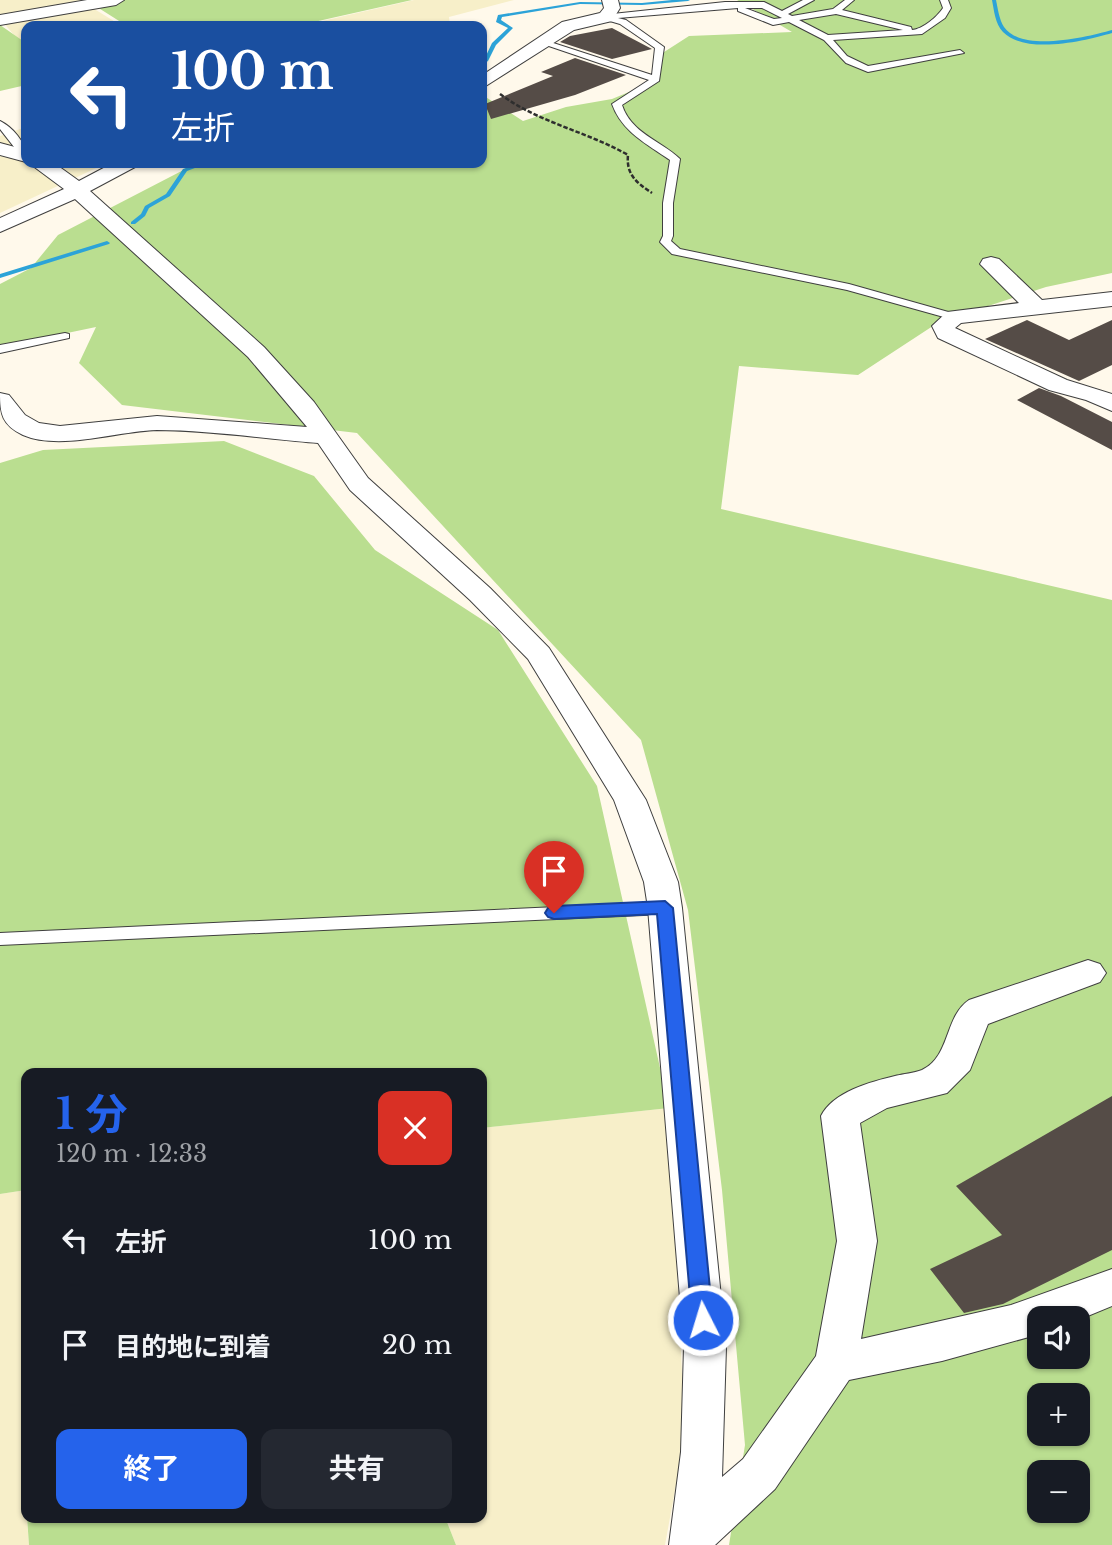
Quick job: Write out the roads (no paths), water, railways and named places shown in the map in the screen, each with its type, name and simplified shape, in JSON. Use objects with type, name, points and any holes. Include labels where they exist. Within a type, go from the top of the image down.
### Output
[{"type":"street","points":[[0,20],[116,0]]},
{"type":"street","points":[[487,81],[541,42],[608,8]]},
{"type":"street","points":[[0,149],[21,155]]},
{"type":"street","points":[[49,168],[138,243],[256,352],[305,407],[359,484],[480,594],[540,654],[630,800],[661,882],[665,908],[705,1347],[703,1452],[694,1539]]},
{"type":"street","points":[[0,226],[45,207],[118,168]]},
{"type":"street","points":[[991,264],[1036,307]]},
{"type":"street","points":[[1112,299],[955,317],[943,326],[946,333],[1058,385],[1088,393],[1112,404]]},
{"type":"street","points":[[1088,393],[1112,383]]},
{"type":"street","points":[[0,400],[16,420],[33,430],[60,433],[169,423],[325,436]]},
{"type":"street","points":[[694,1539],[759,1474],[836,1363],[857,1241],[840,1116],[878,1096],[934,1082],[957,1060],[973,1016],[982,1010],[1088,973]]},
{"type":"street","points":[[836,1363],[922,1347],[1075,1305],[1112,1287]]},
{"type":"lane","points":[[780,14],[810,0]]},
{"type":"lane","points":[[836,11],[850,0]]},
{"type":"lane","points":[[827,38],[919,32],[942,16],[947,8],[944,0]]},
{"type":"lane","points":[[608,8],[765,3],[780,14],[827,38],[838,55],[855,66],[868,69],[960,53]]},
{"type":"lane","points":[[733,5],[773,22],[836,11],[919,32]]},
{"type":"lane","points":[[608,8],[623,22],[660,47],[656,79]]},
{"type":"lane","points":[[541,42],[656,79]]},
{"type":"lane","points":[[656,79],[617,104],[618,111],[630,127],[675,159],[668,203],[668,236],[665,242],[676,252],[849,287],[955,317]]},
{"type":"lane","points":[[0,124],[21,147]]},
{"type":"lane","points":[[0,349],[65,336]]},
{"type":"lane","points":[[0,939],[665,908]]},
{"type":"waterway","points":[[487,59],[494,44],[511,28],[498,21],[500,16],[580,3],[642,4],[688,0]]},
{"type":"waterway","points":[[994,0],[1005,31],[1026,41],[1057,42],[1112,31]]},
{"type":"waterway","points":[[133,223],[143,215],[147,207],[168,195],[185,170],[191,168]]},
{"type":"waterway","points":[[0,276],[107,243]]}]
